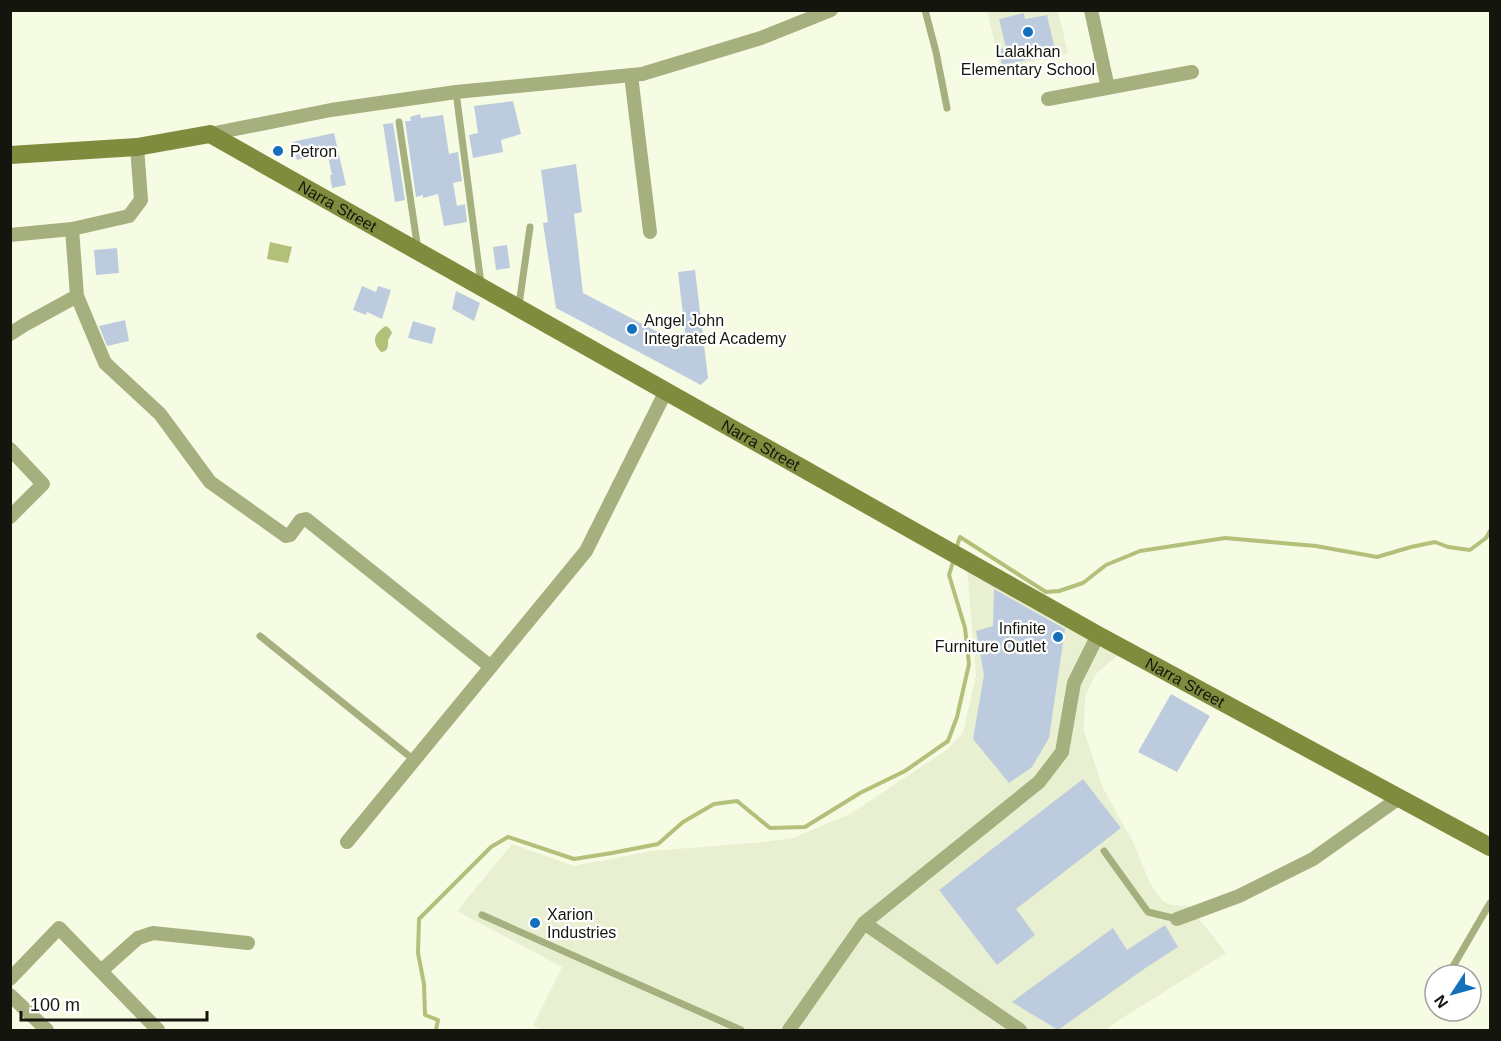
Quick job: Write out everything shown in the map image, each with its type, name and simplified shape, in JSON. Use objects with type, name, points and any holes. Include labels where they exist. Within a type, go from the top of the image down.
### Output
[{"type":"main road","points":[[10,155],[137,147],[210,134]]},
{"type":"main road","name":"Narra Street","points":[[210,134],[1098,635],[1491,847]]},
{"type":"street","points":[[210,134],[331,110],[456,92],[642,74],[761,38],[831,10]]},
{"type":"street","points":[[1091,10],[1108,88]]},
{"type":"street","points":[[1048,99],[1192,72]]},
{"type":"street","points":[[631,75],[650,232]]},
{"type":"street","points":[[10,235],[72,229],[129,216],[141,200],[137,147]]},
{"type":"street","points":[[72,229],[77,297],[105,363],[160,414],[210,482],[286,536],[290,535],[301,520],[306,519],[491,667]]},
{"type":"street","points":[[10,334],[77,297]]},
{"type":"street","points":[[347,842],[586,551],[666,391]]},
{"type":"street","points":[[10,448],[43,484],[10,517]]},
{"type":"street","points":[[789,1030],[864,923],[1039,782],[1062,752],[1074,683],[1098,635]]},
{"type":"street","points":[[1177,919],[1239,896],[1313,859],[1399,798]]},
{"type":"street","points":[[864,923],[1020,1030]]},
{"type":"street","points":[[10,979],[59,928],[158,1030]]},
{"type":"street","points":[[101,971],[138,938],[153,933],[248,943]]},
{"type":"street","points":[[10,995],[47,1030]]},
{"type":"lane","points":[[925,10],[947,108]]},
{"type":"lane","points":[[456,92],[481,286]]},
{"type":"lane","points":[[399,122],[418,251]]},
{"type":"lane","points":[[519,308],[530,227]]},
{"type":"lane","points":[[260,636],[414,760]]},
{"type":"lane","points":[[1104,851],[1148,912],[1177,919]]},
{"type":"lane","points":[[1455,963],[1491,903]]},
{"type":"lane","points":[[482,915],[741,1030]]},
{"type":"shaded area","name":"Lalakhan Elementary School","points":[[987,11],[1058,11],[1068,53],[1001,69]]},
{"type":"shaded area","points":[[270,242],[292,247],[288,263],[267,259]]},
{"type":"shaded area","points":[[386,326],[392,333],[387,349],[381,352],[376,345],[375,338]]},
{"type":"shaded area","points":[[967,569],[1119,654],[1096,674],[1085,696],[1084,731],[1103,788],[1133,842],[1150,883],[1163,901],[1171,905],[1189,906],[1226,953],[1106,1030],[541,1030],[533,1025],[562,967],[457,911],[512,844],[574,866],[651,851],[793,838],[850,814],[948,749],[963,733],[976,675]]},
{"type":"building","name":"Lalakhan Elementary School","points":[[1024,13],[1025,19],[1047,15],[1056,54],[1002,65],[999,49],[1006,48],[999,19]]},
{"type":"building","points":[[513,101],[521,134],[501,140],[503,152],[473,158],[469,135],[478,133],[474,106]]},
{"type":"building","points":[[420,114],[421,118],[443,115],[449,154],[458,152],[462,181],[453,183],[457,206],[465,204],[467,222],[444,226],[438,194],[423,198],[423,195],[416,197],[405,121],[411,121],[410,117]]},
{"type":"building","points":[[393,123],[405,200],[395,202],[383,124]]},
{"type":"building","points":[[334,133],[346,185],[332,188],[327,152],[297,160],[292,142]]},
{"type":"building","points":[[576,164],[582,212],[574,214],[583,293],[679,343],[685,332],[678,272],[695,270],[708,378],[701,385],[556,308],[543,223],[548,222],[541,170]]},
{"type":"building","points":[[507,245],[510,268],[496,270],[493,247]]},
{"type":"building","points":[[117,248],[119,273],[96,275],[94,250]]},
{"type":"building","points":[[362,286],[376,292],[378,286],[391,290],[382,319],[367,312],[366,315],[353,310]]},
{"type":"building","points":[[456,291],[480,303],[474,321],[452,309]]},
{"type":"building","points":[[125,320],[129,341],[107,346],[99,326]]},
{"type":"building","points":[[413,321],[436,328],[432,344],[408,338]]},
{"type":"building","points":[[994,589],[1065,629],[1049,738],[1032,767],[1009,783],[973,739],[984,675],[976,631],[993,626]]},
{"type":"building","points":[[1171,694],[1210,716],[1177,772],[1138,752]]},
{"type":"building","points":[[1083,779],[1121,828],[1016,909],[1035,935],[997,965],[939,890]]},
{"type":"building","points":[[1165,925],[1178,947],[1058,1030],[1012,1002],[1113,928],[1127,950]]},
{"type":"waterway","points":[[957,546],[960,537],[1046,592],[1059,591],[1083,583],[1106,565],[1140,551],[1225,538],[1316,546],[1377,557],[1435,542],[1448,547],[1470,550],[1486,538],[1490,531]]},
{"type":"waterway","points":[[436,1030],[438,1020],[425,1015],[424,984],[418,953],[419,919],[491,847],[508,837],[574,859],[658,844],[683,822],[714,804],[737,801],[770,828],[805,827],[860,793],[905,771],[948,741],[957,717],[969,664],[965,628],[949,575],[953,562]]},
{"type":"place","name":"Lalakhan Elementary School","points":[[1028,32]]},
{"type":"place","name":"Petron","points":[[278,151]]},
{"type":"place","name":"Angel John Integrated Academy","points":[[632,329]]},
{"type":"place","name":"Infinite Furniture Outlet","points":[[1058,637]]},
{"type":"place","name":"Xarion Industries","points":[[535,923]]}]
